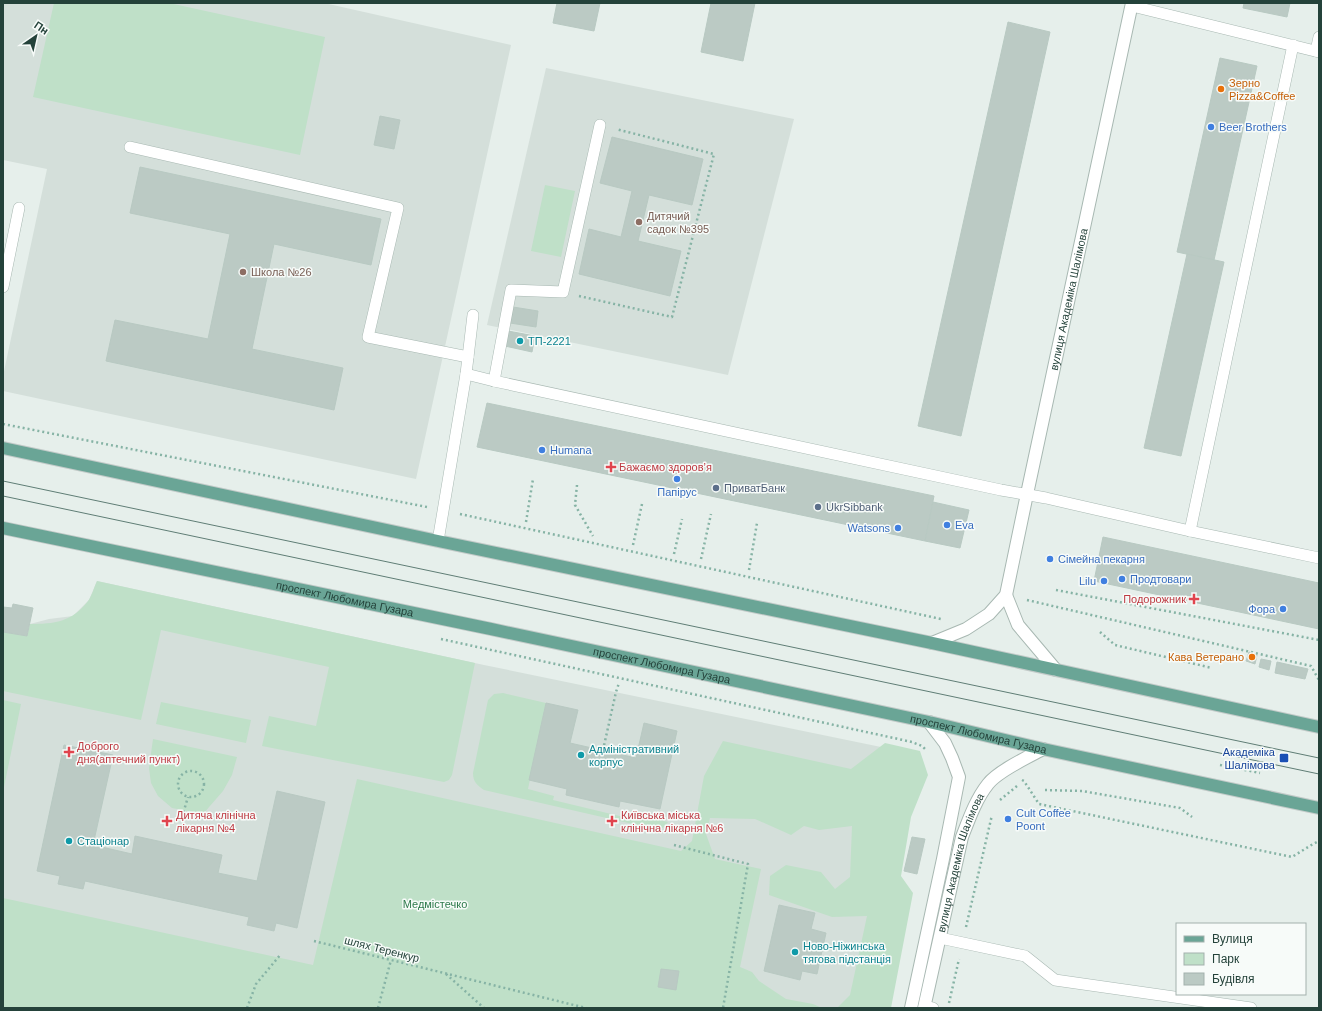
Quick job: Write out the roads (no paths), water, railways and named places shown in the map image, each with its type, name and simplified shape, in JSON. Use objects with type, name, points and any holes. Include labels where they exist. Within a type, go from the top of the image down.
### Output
[{"type":"main road","points":[[3,448],[438,541],[932,643],[1319,727]]},
{"type":"main road","name":"проспект Любомира Гузара","points":[[3,528],[491,628],[1319,808]]},
{"type":"street","name":"вулиця Академіка Шалімова","points":[[1006,595],[1132,4]]},
{"type":"street","points":[[932,643],[966,629],[989,614],[1006,595],[1018,625],[1056,670]]},
{"type":"street","name":"вулиця Академіка Шалімова","points":[[911,1008],[959,777],[945,743],[929,722]]},
{"type":"street","name":"вулиця Академіка Шалімова","points":[[927,1007],[962,837],[970,816],[989,783],[1023,759],[1043,749]]},
{"type":"lane","points":[[1132,4],[1318,52],[1319,37]]},
{"type":"lane","points":[[1190,531],[1293,45]]},
{"type":"lane","points":[[494,381],[511,290],[563,292],[600,125]]},
{"type":"lane","points":[[130,147],[398,208],[368,337],[468,357]]},
{"type":"lane","points":[[3,287],[19,208]]},
{"type":"lane","points":[[438,541],[466,374],[473,315]]},
{"type":"lane","points":[[466,374],[1319,558]]},
{"type":"lane","points":[[940,938],[1025,956],[1055,980],[1251,1008]]},
{"type":"tram line","points":[[3,481],[1319,758]]},
{"type":"tram line","points":[[3,496],[1319,774]]},
{"type":"place","name":"Зерно Pizza&Coffee","points":[[1221,89]]},
{"type":"place","name":"Beer Brothers","points":[[1211,127]]},
{"type":"place","name":"Дитячий садок №395","points":[[639,222]]},
{"type":"place","name":"Школа №26","points":[[243,272]]},
{"type":"place","name":"ТП-2221","points":[[520,341]]},
{"type":"place","name":"Humana","points":[[542,450]]},
{"type":"place","name":"Бажаємо здоровʼя","points":[[611,467]]},
{"type":"place","name":"Папірус","points":[[677,479]]},
{"type":"place","name":"ПриватБанк","points":[[716,488]]},
{"type":"place","name":"UkrSibbank","points":[[818,507]]},
{"type":"place","name":"Eva","points":[[947,525]]},
{"type":"place","name":"Watsons","points":[[898,528]]},
{"type":"place","name":"Сімейна пекарня","points":[[1050,559]]},
{"type":"place","name":"Продтовари","points":[[1122,579]]},
{"type":"place","name":"Lilu","points":[[1104,581]]},
{"type":"place","name":"Подорожник","points":[[1194,599]]},
{"type":"place","name":"Фора","points":[[1283,609]]},
{"type":"place","name":"Кава Ветерано","points":[[1252,657]]},
{"type":"place","name":"Доброго дня(аптечний пункт)","points":[[69,752]]},
{"type":"place","name":"Адміністративний корпус","points":[[581,755]]},
{"type":"place","name":"Академіка Шалімова","points":[[1284,758]]},
{"type":"place","name":"Cult Coffee Poont","points":[[1008,819]]},
{"type":"place","name":"Дитяча клінічна лікарня №4","points":[[167,821]]},
{"type":"place","name":"Київська міська клінічна лікарня №6","points":[[612,821]]},
{"type":"place","name":"Стаціонар","points":[[69,841]]},
{"type":"place","name":"Ново-Ніжинська тягова підстанція","points":[[795,952]]},
{"type":"park label","name":"Медмістечко","points":[[435,904]]}]
